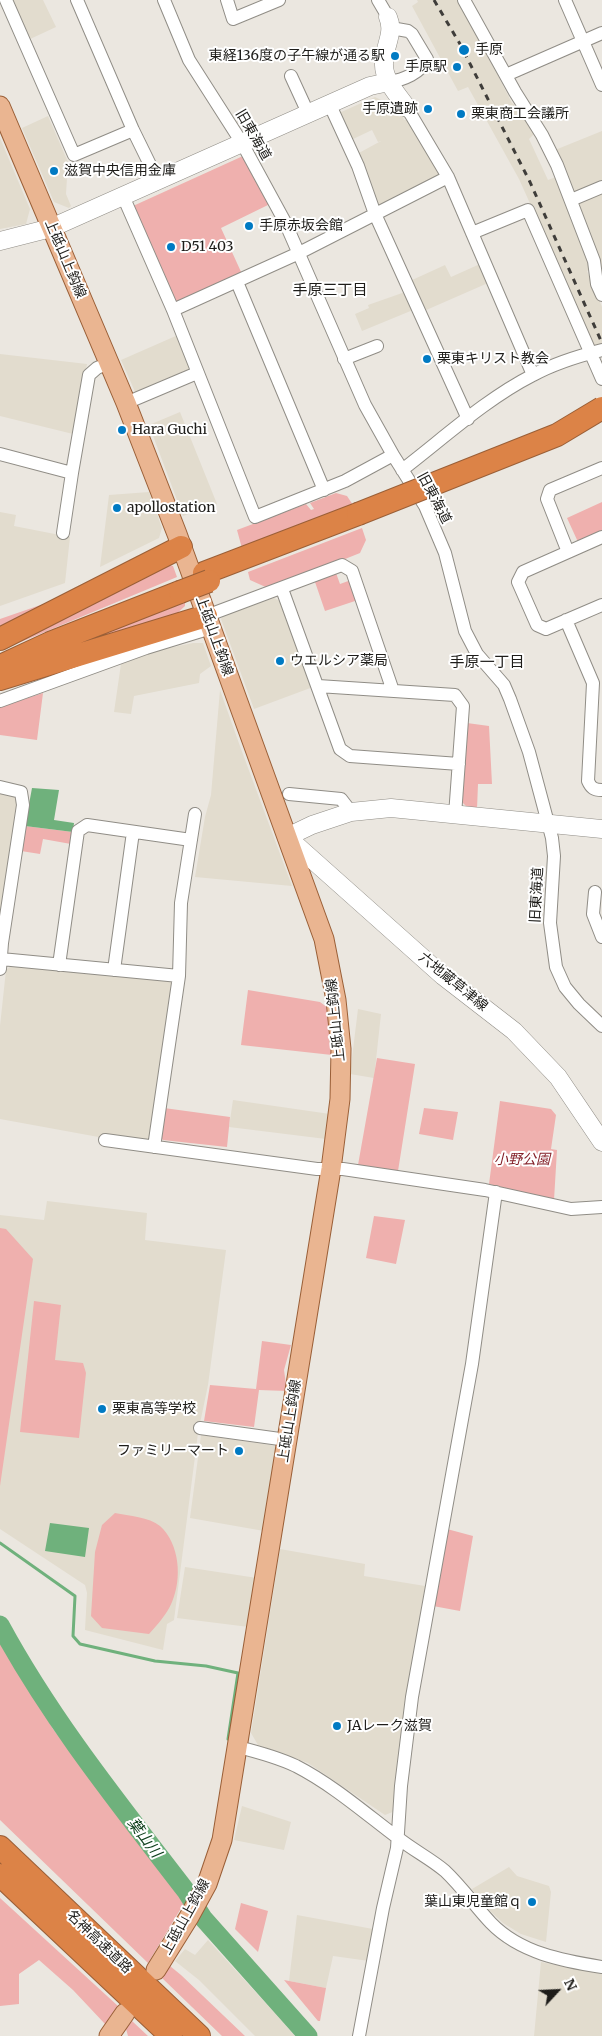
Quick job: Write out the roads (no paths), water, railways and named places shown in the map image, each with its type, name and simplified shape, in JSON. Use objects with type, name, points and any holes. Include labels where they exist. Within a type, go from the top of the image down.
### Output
[{"type":"highway","points":[[0,657],[45,635],[178,588],[359,518],[557,434],[602,408]]},
{"type":"highway","points":[[359,518],[517,463],[562,445],[602,422]]},
{"type":"highway","points":[[0,639],[181,547]]},
{"type":"highway","points":[[0,666],[178,588]]},
{"type":"highway","points":[[0,679],[209,622]]},
{"type":"highway","name":"名神高速道路","points":[[0,1847],[199,2036]]},
{"type":"highway","name":"名神高速道路","points":[[0,1875],[171,2036]]},
{"type":"highway","points":[[0,1879],[83,1954]]},
{"type":"main road","name":"上砥山上鈎線","points":[[0,106],[126,403],[288,837],[324,939],[336,1000],[341,1049],[340,1099],[331,1169],[222,1840],[207,1884],[156,1970]]},
{"type":"main road","points":[[109,2036],[125,2013]]},
{"type":"street","points":[[6,0],[74,155],[133,130]]},
{"type":"street","points":[[77,0],[133,130],[158,181]]},
{"type":"street","name":"旧東海道","points":[[164,0],[189,60],[242,143],[299,253],[365,405],[393,456],[425,506],[445,553],[465,631],[477,654],[504,685],[510,699],[529,752],[549,826],[554,856],[550,942],[556,967],[565,987],[579,1004],[602,1026]]},
{"type":"street","points":[[227,0],[234,19],[279,0]]},
{"type":"street","points":[[378,0],[389,22],[384,63],[389,82],[407,108],[448,177],[533,375]]},
{"type":"street","points":[[464,0],[542,135],[571,200],[594,261],[597,284],[602,295]]},
{"type":"street","points":[[565,0],[602,85]]},
{"type":"street","points":[[0,241],[51,228],[329,103],[370,86],[399,80],[424,68],[427,59],[412,34],[389,22]]},
{"type":"street","points":[[506,74],[602,33]]},
{"type":"street","points":[[291,76],[308,113]]},
{"type":"street","points":[[329,103],[358,166],[375,214],[468,419]]},
{"type":"street","points":[[173,310],[299,253],[448,177]]},
{"type":"street","points":[[571,200],[602,187]]},
{"type":"street","points":[[123,196],[173,310],[254,517],[324,490],[393,456]]},
{"type":"street","points":[[472,233],[528,210],[596,351],[602,379]]},
{"type":"street","points":[[237,282],[324,490]]},
{"type":"street","points":[[344,359],[377,346]]},
{"type":"street","points":[[402,470],[468,419],[533,375],[560,362],[596,351]]},
{"type":"street","points":[[63,533],[89,375],[97,368],[109,363]]},
{"type":"street","points":[[126,403],[198,373]]},
{"type":"street","points":[[0,454],[72,473]]},
{"type":"street","points":[[568,552],[547,499],[550,490],[602,468]]},
{"type":"street","points":[[601,539],[523,572],[518,582],[537,625],[546,628],[602,605]]},
{"type":"street","points":[[0,701],[146,648],[342,565],[352,571],[393,691]]},
{"type":"street","points":[[282,589],[340,748],[350,756],[459,764]]},
{"type":"street","points":[[566,620],[593,683],[588,781],[590,786],[596,790],[602,790]]},
{"type":"street","points":[[318,686],[455,695],[463,706],[455,815]]},
{"type":"street","points":[[0,787],[21,792],[23,804],[0,964],[59,965],[180,976]]},
{"type":"street","points":[[289,794],[341,799],[350,812]]},
{"type":"street","points":[[288,837],[312,825],[350,812],[391,808],[549,826],[602,829]]},
{"type":"street","points":[[154,1147],[180,976],[181,903],[194,814]]},
{"type":"street","points":[[59,965],[78,831],[87,825],[191,840]]},
{"type":"street","points":[[114,970],[133,832]]},
{"type":"street","name":"六地蔵草津線","points":[[288,837],[443,976],[514,1030],[558,1076],[602,1142]]},
{"type":"street","points":[[595,892],[593,914],[602,936]]},
{"type":"street","points":[[106,1140],[331,1169],[344,1169],[496,1192],[571,1208],[602,1208]]},
{"type":"street","points":[[359,2036],[397,1837],[415,1682],[472,1364],[496,1192]]},
{"type":"street","points":[[200,1428],[287,1440]]},
{"type":"street","points":[[238,1747],[272,1756],[297,1767],[380,1822],[397,1837],[445,1871],[492,1924],[514,1941],[538,1953],[567,1962],[602,1967]]},
{"type":"waterway","points":[[0,1543],[75,1596],[73,1636],[80,1644],[155,1661],[206,1666],[238,1673],[228,1739]]},
{"type":"waterway","name":"葉山川","points":[[0,1625],[64,1729],[186,1891],[203,1918],[308,2036]]},
{"type":"railway","points":[[434,0],[460,44],[530,182],[602,343]]},
{"type":"place","name":"手原","points":[[464,50]]},
{"type":"place","name":"東経136度の子午線が通る駅","points":[[395,56]]},
{"type":"place","name":"手原駅","points":[[457,67]]},
{"type":"place","name":"手原遺跡","points":[[428,109]]},
{"type":"place","name":"栗東商工会議所","points":[[461,114]]},
{"type":"place","name":"滋賀中央信用金庫","points":[[54,171]]},
{"type":"place","name":"手原赤坂会館","points":[[249,226]]},
{"type":"place","name":"D51 403","points":[[171,247]]},
{"type":"place","name":"栗東キリスト教会","points":[[427,359]]},
{"type":"place","name":"Hara Guchi","points":[[122,430]]},
{"type":"place","name":"apollostation","points":[[117,508]]},
{"type":"place","name":"ウエルシア薬局","points":[[280,661]]},
{"type":"place","name":"栗東高等学校","points":[[102,1409]]},
{"type":"place","name":"ファミリーマート","points":[[239,1451]]},
{"type":"place","name":"JAレーク滋賀","points":[[337,1726]]},
{"type":"place","name":"葉山東児童館ｑ","points":[[532,1902]]},
{"type":"district","name":"手原三丁目","points":[[330,291]]},
{"type":"district","name":"手原一丁目","points":[[487,663]]},
{"type":"park label","name":"小野公園","points":[[522,1160]]}]
